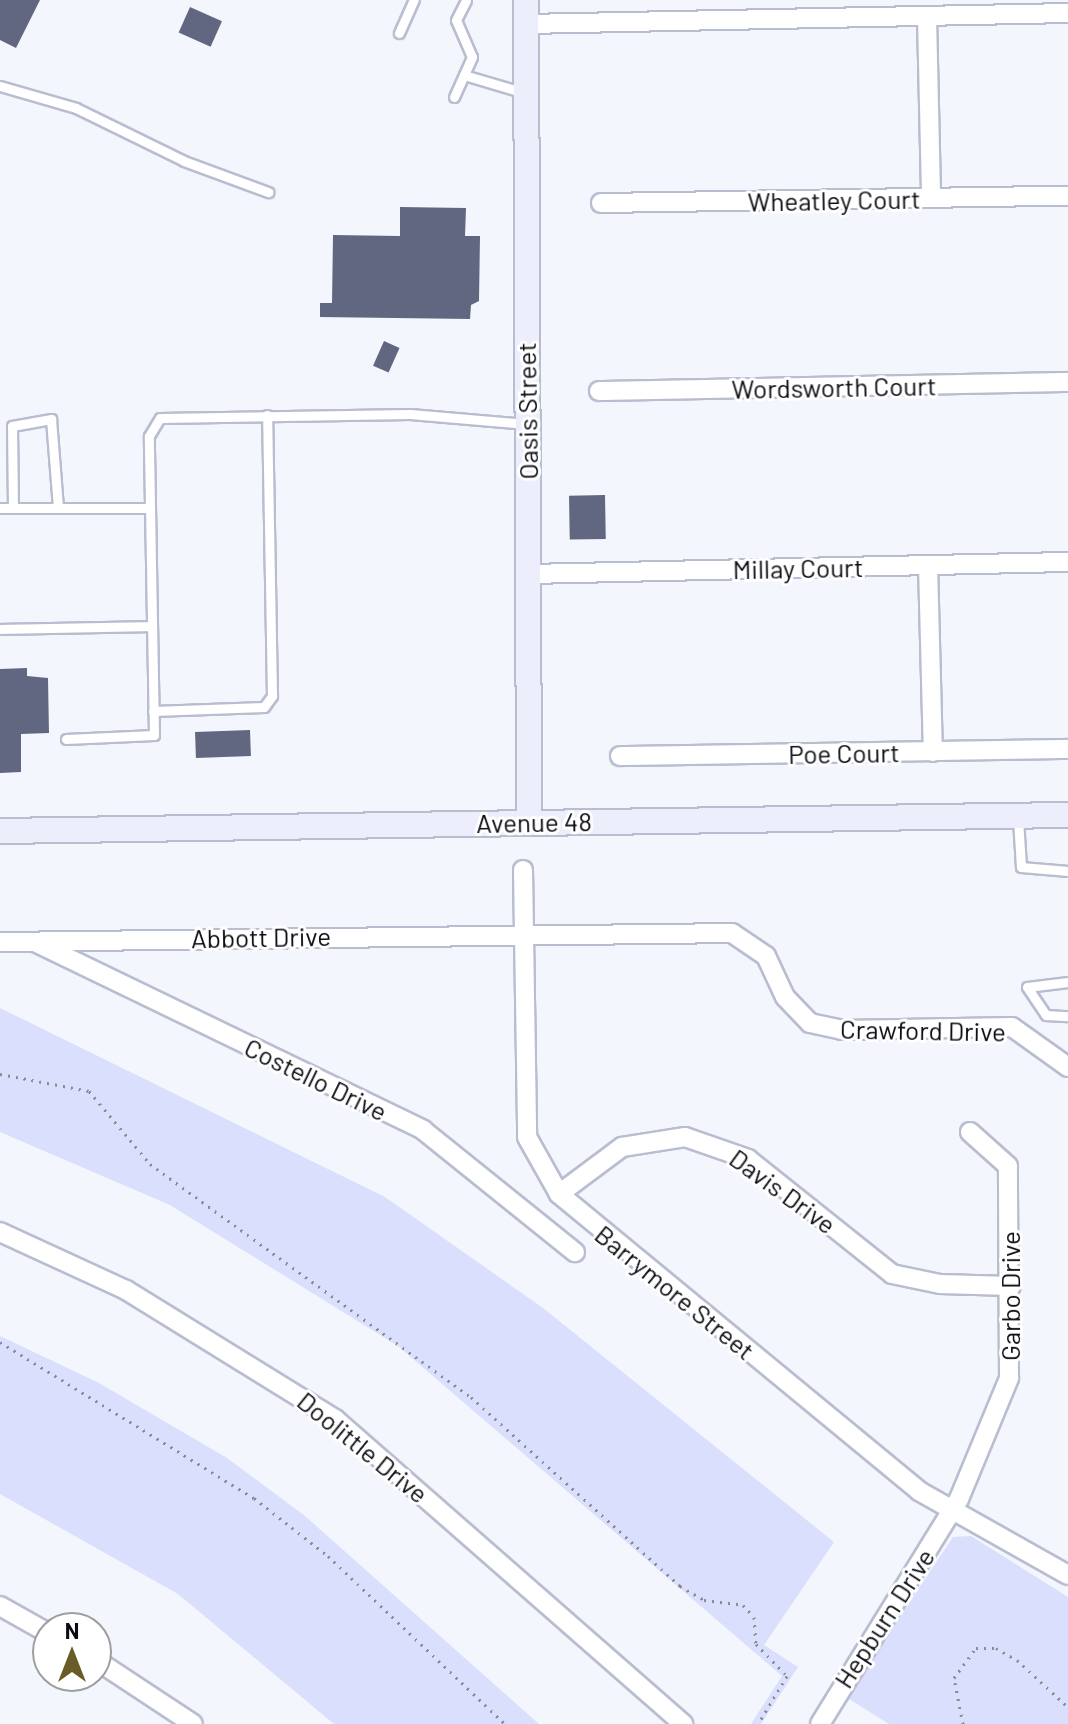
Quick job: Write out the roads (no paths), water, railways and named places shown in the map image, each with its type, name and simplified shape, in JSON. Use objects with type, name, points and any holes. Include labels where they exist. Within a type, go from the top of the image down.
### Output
[{"type":"main road","name":"Oasis Street","points":[[526,12],[529,822]]},
{"type":"main road","name":"Avenue 48","points":[[0,831],[1068,815]]},
{"type":"street","points":[[526,12],[927,17],[1068,13]]},
{"type":"street","points":[[927,17],[931,198]]},
{"type":"street","name":"Wheatley Court","points":[[601,203],[1068,196]]},
{"type":"street","name":"Wordsworth Court","points":[[599,391],[1068,382]]},
{"type":"street","name":"Millay Court","points":[[529,574],[1068,562]]},
{"type":"street","points":[[928,565],[933,752]]},
{"type":"street","name":"Poe Court","points":[[620,756],[1068,749]]},
{"type":"street","name":"Barrymore Street","points":[[523,870],[527,1137],[559,1194],[951,1513],[1010,1538],[1068,1575]]},
{"type":"street","name":"Abbott Drive","points":[[0,942],[523,932]]},
{"type":"street","name":"Crawford Drive","points":[[523,932],[732,933],[766,956],[785,997],[810,1023],[842,1030],[1012,1027],[1068,1067]]},
{"type":"street","name":"Costello Drive","points":[[35,942],[423,1130],[575,1252]]},
{"type":"street","name":"Garbo Drive","points":[[951,1513],[1009,1378],[1011,1286],[1008,1166],[970,1132]]},
{"type":"street","name":"Davis Drive","points":[[559,1194],[622,1147],[685,1137],[748,1159],[892,1274],[940,1284],[1011,1286]]},
{"type":"street","name":"Doolittle Drive","points":[[0,1232],[126,1290],[335,1419],[683,1724]]},
{"type":"street","name":"Hepburn Drive","points":[[820,1724],[951,1513]]},
{"type":"street","points":[[0,1606],[32,1624]]},
{"type":"street","points":[[112,1671],[193,1724]]},
{"type":"lane","points":[[399,33],[414,0]]},
{"type":"lane","points":[[454,97],[472,57],[456,20],[466,0]]},
{"type":"lane","points":[[464,75],[526,93]]},
{"type":"lane","points":[[0,86],[76,108],[268,192]]},
{"type":"lane","points":[[66,739],[146,740],[154,735],[149,508],[152,424],[267,415],[527,424]]},
{"type":"lane","points":[[153,711],[264,707],[272,696],[267,415]]},
{"type":"lane","points":[[13,508],[12,426],[51,419],[58,508]]},
{"type":"lane","points":[[0,508],[149,508]]},
{"type":"lane","points":[[0,629],[151,626]]},
{"type":"lane","points":[[1018,815],[1021,867],[1068,871]]},
{"type":"lane","points":[[1068,982],[1027,987],[1046,1015],[1068,1016]]}]
